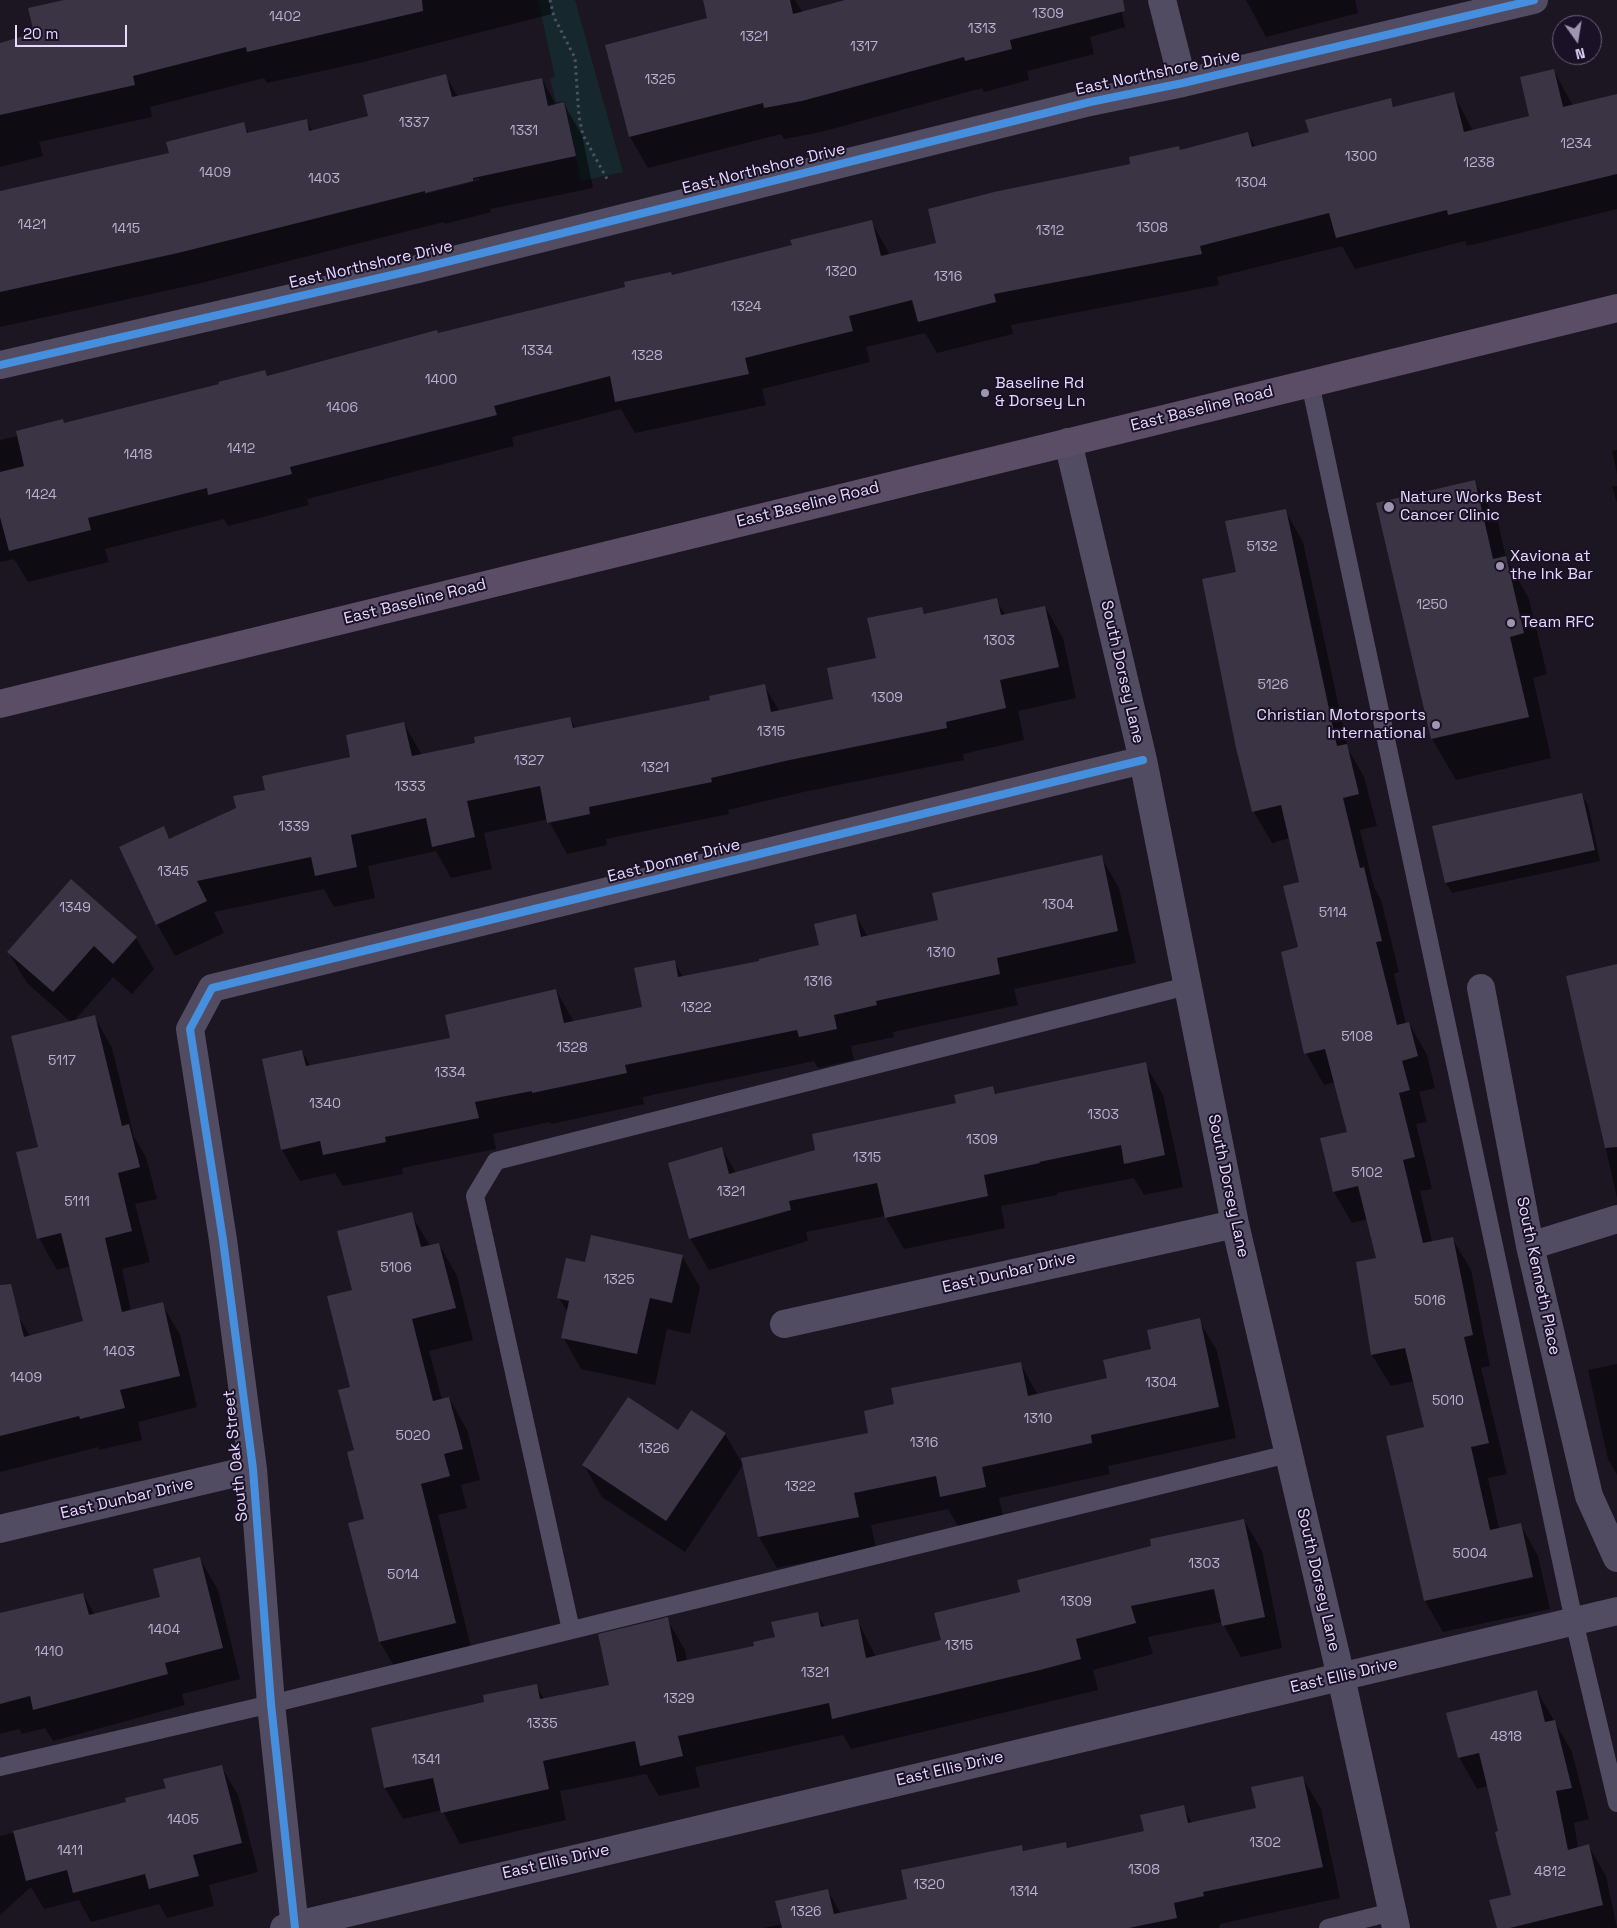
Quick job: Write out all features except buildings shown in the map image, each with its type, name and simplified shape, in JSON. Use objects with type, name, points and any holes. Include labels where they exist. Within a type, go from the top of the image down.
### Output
[{"type":"main road","name":"East Baseline Road","points":[[0,704],[1617,308]]},
{"type":"street","points":[[1162,0],[1183,83]]},
{"type":"street","name":"East Northshore Drive","points":[[0,365],[418,269],[1090,102],[1183,83],[1534,0]]},
{"type":"street","name":"South Dorsey Lane","points":[[1068,442],[1142,760],[1235,1224],[1341,1677],[1394,1920]]},
{"type":"street","name":"East Donner Drive","points":[[212,988],[1142,760]]},
{"type":"street","name":"South Oak Street","points":[[212,988],[190,1030],[223,1240],[253,1469],[291,1927]]},
{"type":"street","name":"South Kenneth Place","points":[[1481,988],[1530,1246],[1589,1496],[1617,1558]]},
{"type":"street","points":[[1530,1246],[1617,1219]]},
{"type":"street","name":"East Dunbar Drive","points":[[784,1324],[1235,1224]]},
{"type":"street","name":"East Dunbar Drive","points":[[0,1529],[253,1469]]},
{"type":"street","name":"East Ellis Drive","points":[[291,1927],[1617,1612]]},
{"type":"lane","points":[[1310,382],[1574,1621],[1617,1803]]},
{"type":"lane","points":[[571,1630],[475,1196],[496,1162],[1187,986]]},
{"type":"lane","points":[[0,1767],[271,1704],[1288,1454]]},
{"type":"lane","points":[[1328,1928],[1394,1920]]},
{"type":"path","points":[[550,0],[554,17],[575,58],[578,117],[583,135],[607,179]]},
{"type":"shaded area","points":[[538,0],[575,0],[623,172],[581,181],[565,101],[556,102],[550,79],[555,77]]},
{"type":"cycle path","points":[[0,365],[418,269],[1090,102],[1183,83],[1534,0]]},
{"type":"cycle path","points":[[295,1928],[271,1704],[253,1469],[223,1240],[190,1029],[212,988],[1143,760]]},
{"type":"place","name":"Baseline Rd & Dorsey Ln","points":[[985,393]]},
{"type":"place","name":"Nature Works Best Cancer Clinic","points":[[1389,507]]},
{"type":"place","name":"Xaviona at the Ink Bar","points":[[1500,566]]},
{"type":"place","name":"Team RFC","points":[[1511,623]]},
{"type":"place","name":"Christian Motorsports International","points":[[1436,725]]}]
